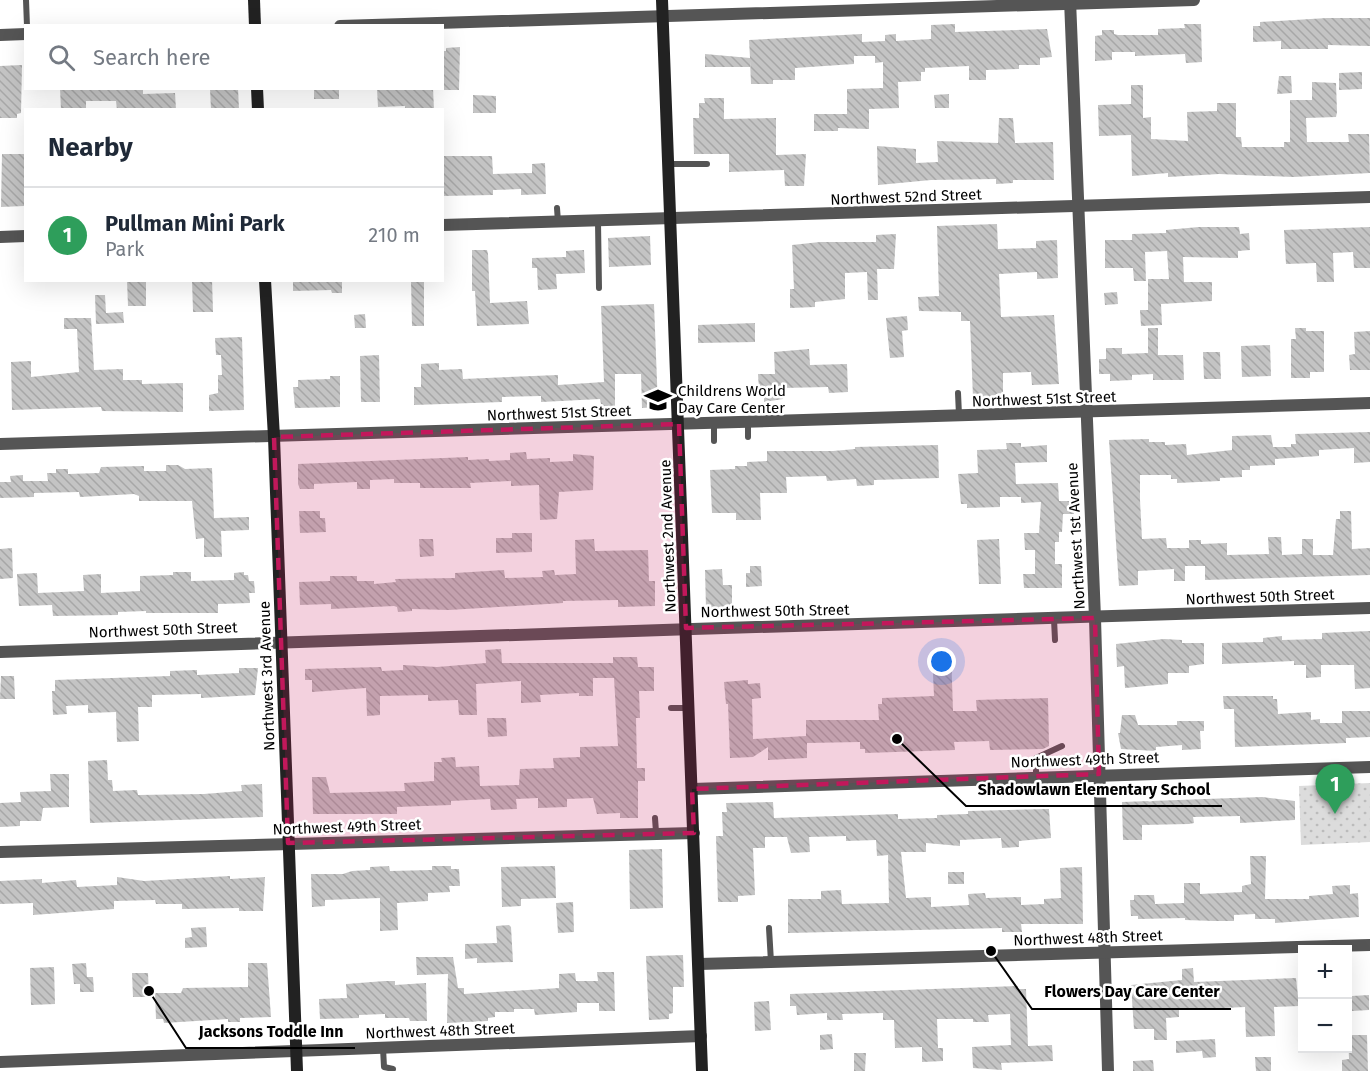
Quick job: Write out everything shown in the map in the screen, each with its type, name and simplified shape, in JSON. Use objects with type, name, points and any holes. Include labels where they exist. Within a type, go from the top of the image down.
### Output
[{"type":"street","points":[[254,0],[255,24]]},
{"type":"street","name":"Northwest 2nd Avenue","points":[[662,0],[702,1071]]},
{"type":"street","points":[[394,24],[663,14],[1194,0]]},
{"type":"street","name":"Northwest 1st Avenue","points":[[1070,2],[1095,618],[1108,1071]]},
{"type":"street","points":[[0,35],[24,34]]},
{"type":"street","points":[[257,90],[258,108]]},
{"type":"street","name":"Northwest 52nd Street","points":[[444,225],[1370,197]]},
{"type":"street","points":[[0,237],[24,236]]},
{"type":"street","name":"Northwest 3rd Avenue","points":[[265,282],[274,437],[297,1071]]},
{"type":"street","name":"Northwest 51st Street","points":[[0,444],[1370,403]]},
{"type":"street","name":"Northwest 50th Street","points":[[0,652],[281,640],[1095,618],[1370,608]]},
{"type":"street","name":"Northwest 49th Street","points":[[692,789],[1036,776],[1370,767]]},
{"type":"street","name":"Northwest 49th Street","points":[[0,852],[656,832],[694,833]]},
{"type":"street","name":"Northwest 48th Street","points":[[699,964],[1370,945]]},
{"type":"street","name":"Northwest 48th Street","points":[[0,1062],[296,1053],[701,1036]]},
{"type":"lane","points":[[26,0],[27,24]]},
{"type":"lane","points":[[668,164],[707,164]]},
{"type":"lane","points":[[557,208],[558,223]]},
{"type":"lane","points":[[598,222],[599,288]]},
{"type":"lane","points":[[958,393],[959,416]]},
{"type":"lane","points":[[748,422],[748,437]]},
{"type":"lane","points":[[714,423],[714,441]]},
{"type":"lane","points":[[1054,619],[1055,640]]},
{"type":"lane","points":[[671,708],[689,708]]},
{"type":"lane","points":[[1036,776],[1036,759],[1062,746]]},
{"type":"lane","points":[[655,818],[656,832]]},
{"type":"lane","points":[[769,928],[771,962]]},
{"type":"lane","points":[[383,1048],[384,1067],[393,1069]]},
{"type":"highlighted area","points":[[679,424],[686,628],[1095,618],[1099,774],[692,789],[694,833],[288,843],[274,437]]},
{"type":"shaded area","points":[[1370,783],[1370,842],[1301,845],[1299,786]]},
{"type":"building","points":[[1370,18],[1370,46],[1328,45],[1328,49],[1281,49],[1281,41],[1253,42],[1253,26],[1260,26],[1260,22]]},
{"type":"building","points":[[955,24],[955,32],[1047,29],[1052,57],[1040,58],[1040,65],[1019,65],[1019,69],[986,70],[986,80],[969,80],[969,66],[925,68],[925,72],[921,72],[921,81],[898,82],[899,108],[869,109],[869,129],[838,128],[838,131],[814,131],[814,114],[847,114],[847,89],[883,88],[883,62],[875,63],[875,56],[854,56],[854,64],[795,68],[795,80],[773,80],[773,84],[751,84],[750,61],[750,67],[705,67],[705,54],[750,58],[749,40],[862,34],[862,42],[885,41],[885,35],[896,34],[896,41],[931,39],[931,25]]},
{"type":"building","points":[[1184,24],[1201,24],[1202,62],[1186,63],[1185,54],[1135,56],[1135,52],[1112,52],[1112,60],[1095,61],[1095,36],[1102,35],[1102,30],[1114,30],[1114,34],[1118,35],[1158,35],[1158,29],[1185,28]]},
{"type":"building","points":[[460,47],[459,90],[444,90],[444,51],[446,48]]},
{"type":"building","points":[[22,65],[21,113],[17,114],[17,118],[0,118],[0,66]]},
{"type":"building","points":[[1362,72],[1362,89],[1339,90],[1339,73]]},
{"type":"building","points":[[1279,76],[1291,76],[1292,93],[1277,94]]},
{"type":"building","points":[[1312,82],[1336,83],[1337,112],[1336,117],[1306,118],[1307,142],[1349,142],[1348,134],[1369,134],[1370,173],[1293,177],[1219,174],[1168,177],[1168,173],[1132,176],[1131,135],[1099,136],[1098,105],[1131,104],[1131,85],[1143,85],[1143,118],[1151,117],[1151,139],[1188,141],[1187,112],[1217,111],[1217,103],[1236,103],[1236,137],[1241,137],[1242,147],[1284,147],[1284,142],[1290,142],[1290,100],[1312,100]]},
{"type":"building","points":[[60,90],[143,90],[143,94],[175,93],[176,108],[117,108],[116,101],[86,101],[86,108],[61,108]]},
{"type":"building","points":[[210,90],[238,90],[239,108],[211,108]]},
{"type":"building","points":[[314,90],[339,90],[339,99],[314,99]]},
{"type":"building","points":[[377,90],[433,90],[434,108],[378,107]]},
{"type":"building","points":[[949,94],[949,108],[935,108],[934,95]]},
{"type":"building","points":[[473,95],[496,96],[496,113],[473,113]]},
{"type":"building","points":[[704,98],[724,98],[724,119],[776,118],[776,155],[806,154],[804,186],[785,186],[784,170],[729,172],[729,154],[694,154],[693,118],[699,118],[699,103],[705,103]]},
{"type":"building","points":[[999,118],[1013,118],[1015,143],[1053,142],[1054,180],[1013,180],[1013,183],[996,184],[996,179],[931,180],[878,185],[877,146],[916,149],[916,163],[938,162],[937,141],[998,143]]},
{"type":"building","points":[[2,154],[24,154],[24,206],[1,207]]},
{"type":"building","points":[[444,156],[492,156],[493,174],[532,173],[532,164],[545,163],[546,194],[521,195],[521,189],[493,190],[493,195],[444,196]]},
{"type":"building","points":[[997,224],[998,249],[1036,248],[1036,241],[1057,240],[1058,278],[1037,279],[1037,272],[999,274],[1001,317],[1054,315],[1059,384],[1032,385],[1031,372],[1003,373],[1003,397],[973,398],[970,321],[961,321],[961,312],[919,311],[918,297],[939,296],[937,226]]},
{"type":"building","points":[[1239,227],[1240,234],[1249,233],[1250,250],[1238,251],[1238,258],[1183,257],[1184,282],[1212,282],[1212,301],[1161,304],[1162,325],[1141,326],[1140,310],[1148,310],[1148,279],[1169,279],[1167,251],[1145,252],[1146,281],[1134,281],[1133,268],[1105,268],[1105,240],[1132,240],[1132,234],[1166,233],[1166,230]]},
{"type":"building","points":[[1370,227],[1370,268],[1354,268],[1353,252],[1333,253],[1334,282],[1317,282],[1316,263],[1286,264],[1284,230]]},
{"type":"building","points":[[896,234],[894,269],[877,269],[878,300],[868,300],[867,272],[845,273],[845,299],[815,302],[815,307],[790,308],[790,289],[794,289],[792,245],[820,242],[876,242],[876,235]]},
{"type":"building","points":[[650,236],[651,265],[609,267],[608,238]]},
{"type":"building","points":[[472,250],[487,250],[490,303],[527,301],[529,324],[477,326],[475,291],[472,291]]},
{"type":"building","points":[[584,250],[585,273],[556,274],[557,289],[538,290],[537,268],[532,268],[532,258],[566,257],[566,251]]},
{"type":"building","points":[[127,282],[146,282],[146,306],[128,306]]},
{"type":"building","points":[[192,282],[212,282],[213,312],[193,312]]},
{"type":"building","points":[[293,282],[342,282],[342,293],[332,293],[331,290],[293,291]]},
{"type":"building","points":[[411,282],[424,282],[424,326],[412,326]]},
{"type":"building","points":[[1117,292],[1118,304],[1105,305],[1104,293]]},
{"type":"building","points":[[95,295],[105,295],[106,313],[123,312],[124,323],[96,324]]},
{"type":"building","points":[[654,304],[658,407],[642,408],[641,374],[615,374],[615,409],[602,409],[600,399],[541,402],[541,396],[502,397],[502,402],[414,405],[414,387],[421,387],[421,364],[439,363],[439,370],[462,369],[463,379],[558,375],[558,385],[604,382],[601,306]]},
{"type":"building","points":[[365,314],[366,328],[355,328],[354,315]]},
{"type":"building","points":[[907,316],[908,330],[902,331],[904,357],[890,358],[886,318]]},
{"type":"building","points":[[64,318],[91,318],[94,370],[123,369],[123,380],[142,380],[142,384],[183,383],[183,412],[102,411],[101,407],[12,410],[11,362],[31,361],[31,377],[79,372],[77,329],[64,329]]},
{"type":"building","points":[[755,323],[755,342],[698,343],[698,325]]},
{"type":"building","points":[[1148,328],[1158,328],[1158,355],[1183,355],[1184,380],[1153,380],[1153,374],[1132,375],[1132,380],[1110,381],[1110,374],[1099,374],[1099,359],[1106,359],[1106,348],[1122,348],[1122,354],[1148,353]]},
{"type":"building","points":[[1295,328],[1306,328],[1306,331],[1324,331],[1324,372],[1310,372],[1310,378],[1291,378],[1291,339],[1296,339]]},
{"type":"building","points":[[1370,331],[1370,370],[1350,370],[1349,355],[1355,354],[1354,332]]},
{"type":"building","points":[[242,337],[244,410],[209,411],[209,395],[218,393],[218,375],[222,375],[221,355],[216,355],[215,338]]},
{"type":"building","points":[[1270,345],[1271,376],[1242,377],[1241,346]]},
{"type":"building","points":[[809,349],[810,365],[847,364],[848,392],[829,393],[828,387],[782,388],[783,399],[764,402],[764,390],[759,390],[758,374],[775,374],[774,352]]},
{"type":"building","points":[[1203,352],[1220,352],[1221,379],[1204,379]]},
{"type":"building","points":[[379,355],[380,402],[361,402],[360,356]]},
{"type":"building","points":[[330,376],[340,376],[340,407],[295,408],[293,387],[298,387],[298,380],[330,379]]},
{"type":"building","points":[[1370,432],[1370,462],[1354,463],[1354,448],[1319,450],[1319,456],[1275,459],[1275,465],[1250,466],[1250,470],[1242,470],[1242,477],[1220,478],[1220,481],[1177,483],[1177,479],[1171,479],[1171,475],[1140,475],[1140,500],[1142,539],[1166,538],[1167,548],[1189,548],[1189,540],[1201,540],[1201,544],[1227,543],[1227,555],[1269,554],[1268,537],[1281,537],[1282,555],[1302,554],[1302,539],[1313,539],[1313,555],[1333,555],[1336,519],[1340,519],[1340,511],[1351,511],[1352,549],[1370,548],[1370,575],[1205,580],[1205,566],[1185,566],[1185,581],[1174,581],[1174,569],[1138,571],[1138,585],[1119,586],[1109,440],[1149,439],[1149,442],[1165,442],[1165,445],[1186,444],[1187,455],[1232,450],[1232,436],[1271,435],[1273,447],[1291,447],[1291,444],[1296,444],[1295,434]]},
{"type":"building","points":[[1006,443],[1021,443],[1021,447],[1047,445],[1047,462],[1015,463],[1016,484],[1058,483],[1059,501],[1073,501],[1074,514],[1063,514],[1062,532],[1059,532],[1059,542],[1055,542],[1055,564],[1062,564],[1062,588],[1024,588],[1023,574],[1035,574],[1035,550],[1025,550],[1024,533],[1039,533],[1041,502],[1021,503],[1021,497],[1000,497],[1000,507],[967,508],[967,504],[961,504],[958,474],[978,473],[977,450],[1007,449]]},
{"type":"building","points":[[938,445],[939,478],[874,480],[874,485],[857,486],[856,479],[827,481],[826,476],[786,477],[787,493],[760,493],[761,520],[736,520],[736,513],[712,513],[710,470],[735,469],[735,466],[747,466],[747,462],[767,461],[767,451],[833,451],[855,449],[855,447]]},
{"type":"building","points":[[526,452],[527,459],[550,458],[550,462],[573,461],[573,454],[594,456],[593,490],[559,492],[557,519],[540,520],[539,485],[511,486],[511,481],[470,483],[471,488],[420,488],[420,483],[394,483],[394,479],[370,480],[370,489],[357,489],[357,482],[314,484],[314,489],[300,489],[298,484],[298,464],[468,457],[468,460],[510,460],[510,453]]},
{"type":"building","points":[[166,465],[178,465],[185,469],[212,468],[214,518],[249,517],[249,530],[221,531],[222,557],[204,557],[204,538],[196,539],[192,501],[139,501],[139,496],[134,494],[80,497],[79,492],[34,493],[34,497],[0,498],[0,482],[11,482],[10,476],[23,475],[23,481],[48,481],[47,473],[56,473],[56,469],[68,469],[68,474],[99,473],[101,467],[144,466],[144,471],[166,471]]},
{"type":"building","points":[[299,511],[320,511],[320,518],[325,518],[326,532],[300,533]]},
{"type":"building","points":[[512,533],[532,533],[532,552],[496,553],[496,538],[512,538]]},
{"type":"building","points":[[419,539],[433,539],[434,556],[420,557]]},
{"type":"building","points":[[594,539],[595,551],[648,550],[649,581],[655,581],[655,606],[618,607],[618,600],[563,601],[563,603],[449,610],[412,609],[412,611],[398,612],[397,607],[394,606],[331,609],[331,604],[300,605],[299,582],[330,581],[330,576],[357,576],[357,581],[374,581],[374,584],[396,582],[395,579],[455,578],[455,573],[504,570],[505,578],[543,577],[542,571],[554,570],[555,575],[576,574],[575,540]]},
{"type":"building","points":[[999,539],[1001,584],[979,584],[977,540]]},
{"type":"building","points":[[12,548],[13,578],[0,579],[0,549]]},
{"type":"building","points":[[750,566],[761,566],[762,586],[746,587],[746,573],[750,573]]},
{"type":"building","points":[[722,569],[723,585],[732,585],[732,608],[706,608],[705,570]]},
{"type":"building","points":[[173,572],[191,572],[191,581],[234,580],[234,573],[244,572],[244,575],[248,575],[249,581],[254,581],[255,593],[249,593],[250,603],[218,604],[218,613],[146,613],[146,611],[118,612],[118,615],[53,616],[52,605],[19,606],[17,574],[37,573],[38,593],[84,591],[83,575],[101,574],[101,593],[140,591],[140,576],[173,575]]},
{"type":"building","points":[[1370,631],[1370,688],[1355,689],[1354,665],[1321,665],[1321,677],[1306,678],[1306,665],[1294,665],[1294,661],[1222,664],[1222,643],[1263,642],[1263,638],[1282,636],[1282,640],[1322,639],[1322,633]]},
{"type":"building","points":[[1164,639],[1182,640],[1182,643],[1204,643],[1204,664],[1189,666],[1189,673],[1168,673],[1168,684],[1125,688],[1124,666],[1117,667],[1116,644]]},
{"type":"building","points":[[501,649],[502,663],[613,663],[613,657],[637,657],[638,667],[654,667],[654,691],[639,691],[640,718],[636,718],[637,768],[645,768],[645,781],[638,781],[638,818],[620,818],[620,813],[597,814],[593,798],[567,799],[567,807],[538,808],[538,798],[516,799],[517,809],[491,810],[490,799],[451,801],[451,805],[397,807],[397,814],[313,814],[312,777],[326,777],[330,793],[405,791],[404,783],[434,781],[434,762],[442,762],[441,758],[455,757],[456,767],[479,766],[480,786],[519,785],[520,769],[554,768],[553,758],[580,757],[580,747],[618,746],[614,678],[593,678],[593,696],[579,696],[579,693],[540,695],[541,702],[521,703],[521,681],[476,684],[477,715],[459,715],[458,700],[428,701],[428,695],[380,696],[380,715],[367,716],[366,688],[312,692],[312,680],[305,680],[305,669],[381,667],[382,671],[403,670],[403,665],[437,667],[486,663],[485,650]]},
{"type":"building","points":[[951,651],[953,711],[977,711],[976,700],[1048,698],[1049,746],[1043,749],[990,750],[989,741],[954,742],[955,750],[865,753],[865,749],[860,749],[860,742],[807,743],[807,758],[768,760],[768,747],[753,757],[730,758],[728,704],[726,704],[724,682],[748,680],[748,684],[760,683],[761,698],[752,699],[753,739],[806,736],[806,720],[879,720],[878,704],[882,704],[882,698],[934,696],[932,652]]},
{"type":"building","points":[[239,668],[258,668],[255,695],[201,698],[201,694],[152,695],[152,707],[138,707],[139,741],[117,742],[116,712],[88,713],[88,705],[66,706],[67,714],[53,715],[52,691],[55,691],[55,680],[170,676],[170,671],[197,670],[197,675],[239,673]]},
{"type":"building","points":[[1,676],[14,676],[15,699],[0,699]]},
{"type":"building","points":[[1223,696],[1273,696],[1273,699],[1277,699],[1278,714],[1311,712],[1311,720],[1320,719],[1320,723],[1342,723],[1342,711],[1370,711],[1370,737],[1346,738],[1346,743],[1235,747],[1234,709],[1224,709]]},
{"type":"building","points":[[1122,715],[1135,715],[1138,725],[1177,725],[1177,721],[1204,721],[1204,731],[1200,731],[1201,749],[1182,750],[1182,745],[1156,747],[1156,751],[1121,749],[1118,733],[1120,733]]},
{"type":"building","points":[[487,718],[506,718],[507,736],[488,737]]},
{"type":"building","points":[[107,760],[108,780],[112,780],[113,791],[137,790],[138,795],[242,791],[241,785],[262,784],[263,817],[90,823],[88,761]]},
{"type":"building","points":[[50,774],[69,774],[69,807],[43,808],[41,821],[20,821],[20,826],[0,827],[0,803],[21,802],[20,792],[51,791]]},
{"type":"building","points":[[1262,797],[1295,801],[1295,820],[1240,823],[1240,816],[1193,817],[1194,823],[1189,824],[1142,825],[1142,840],[1123,840],[1122,802]]},
{"type":"building","points":[[773,802],[774,818],[898,814],[898,819],[937,818],[937,815],[968,814],[968,811],[1049,809],[1051,838],[1019,841],[1019,847],[1002,848],[1001,838],[960,840],[960,846],[926,843],[926,852],[901,852],[906,898],[931,897],[931,907],[969,905],[968,894],[985,893],[986,898],[1021,897],[1021,905],[1044,904],[1044,899],[1061,898],[1060,868],[1082,867],[1083,924],[1021,924],[1022,932],[1002,932],[1002,928],[788,933],[788,899],[821,899],[821,891],[841,890],[842,904],[889,903],[888,855],[877,856],[876,840],[846,841],[846,836],[809,837],[810,852],[791,853],[787,837],[765,837],[765,848],[753,848],[755,895],[738,896],[738,902],[718,902],[716,836],[723,836],[722,812],[727,812],[726,803]]},
{"type":"building","points":[[662,849],[663,908],[630,909],[629,850]]},
{"type":"building","points":[[1250,856],[1266,856],[1265,899],[1309,899],[1309,896],[1333,894],[1332,886],[1350,885],[1350,894],[1358,893],[1359,917],[1275,923],[1275,919],[1255,919],[1255,914],[1234,915],[1234,921],[1185,920],[1185,918],[1138,919],[1138,916],[1131,916],[1130,900],[1134,900],[1134,895],[1154,895],[1155,904],[1184,903],[1184,883],[1200,883],[1200,894],[1242,892],[1242,886],[1251,884]]},
{"type":"building","points":[[389,866],[390,871],[432,870],[432,866],[451,866],[451,869],[459,869],[460,886],[449,886],[450,892],[428,893],[428,901],[397,903],[398,930],[380,931],[380,898],[325,900],[325,906],[312,907],[311,874],[343,874],[370,870],[370,867]]},
{"type":"building","points":[[555,866],[556,898],[521,899],[521,906],[502,907],[501,867]]},
{"type":"building","points":[[948,872],[964,872],[964,884],[948,884]]},
{"type":"building","points":[[230,876],[230,879],[265,877],[263,911],[239,911],[239,908],[182,909],[182,904],[156,904],[155,900],[114,901],[114,909],[33,915],[33,903],[0,904],[0,881],[42,879],[42,883],[76,880],[77,887],[117,885],[117,877],[144,881]]},
{"type":"building","points":[[573,902],[574,932],[558,933],[556,903]]},
{"type":"building","points":[[509,925],[513,962],[477,963],[477,958],[465,959],[465,944],[497,943],[496,926]]},
{"type":"building","points":[[206,927],[207,947],[185,948],[185,938],[192,937],[191,928]]},
{"type":"building","points":[[683,955],[684,987],[673,987],[673,1013],[669,1014],[669,1019],[649,1020],[646,956]]},
{"type":"building","points":[[416,957],[453,957],[458,988],[464,988],[464,994],[559,988],[559,974],[575,973],[576,981],[598,981],[597,972],[614,972],[615,1011],[599,1011],[599,1003],[577,1003],[577,1012],[535,1015],[534,1009],[514,1009],[514,1012],[495,1012],[495,1017],[488,1018],[488,1021],[447,1023],[448,974],[417,975]]},
{"type":"building","points":[[86,963],[87,977],[93,977],[94,992],[80,992],[80,984],[74,984],[72,964]]},
{"type":"building","points":[[248,963],[267,963],[271,1017],[240,1018],[240,1022],[228,1022],[228,1019],[164,1023],[163,1019],[156,1019],[155,993],[181,993],[183,988],[248,987]]},
{"type":"building","points":[[54,967],[55,1004],[31,1005],[30,968]]},
{"type":"building","points":[[1193,968],[1194,982],[1296,978],[1298,1006],[1274,1007],[1275,1036],[1246,1037],[1245,1007],[1179,1010],[1179,1017],[1166,1018],[1167,1040],[1154,1040],[1154,1029],[1134,1029],[1131,985],[1182,980],[1182,969]]},
{"type":"building","points":[[132,973],[148,973],[149,997],[133,997]]},
{"type":"building","points":[[395,981],[395,985],[426,983],[427,1021],[385,1018],[385,1014],[359,1015],[359,1018],[320,1019],[319,999],[347,998],[346,984]]},
{"type":"building","points":[[1018,986],[1018,989],[1026,989],[1028,1046],[1052,1045],[1053,1061],[1001,1063],[1002,1070],[973,1068],[972,1047],[1011,1045],[1010,1014],[988,1015],[989,1022],[973,1022],[973,1019],[937,1019],[938,1048],[943,1048],[943,1061],[922,1062],[922,1047],[895,1048],[894,1020],[883,1020],[883,1013],[842,1014],[843,1020],[827,1020],[827,1013],[797,1015],[796,1006],[790,1006],[790,994]]},
{"type":"building","points":[[1369,995],[1369,1010],[1352,1011],[1352,996]]},
{"type":"building","points":[[769,1001],[771,1030],[755,1031],[754,1002]]},
{"type":"building","points":[[832,1034],[833,1049],[820,1050],[820,1035]]},
{"type":"building","points":[[1352,1035],[1367,1035],[1368,1071],[1342,1071],[1342,1060],[1349,1059],[1349,1053],[1352,1053]]},
{"type":"building","points":[[1215,1039],[1216,1057],[1203,1058],[1202,1051],[1176,1053],[1176,1041]]},
{"type":"building","points":[[854,1053],[866,1053],[865,1071],[854,1071]]},
{"type":"building","points":[[1255,1057],[1271,1057],[1271,1071],[1256,1071]]},
{"type":"building","points":[[1153,1060],[1154,1071],[1133,1071],[1133,1061]]},
{"type":"place","name":"Childrens World Day Care Center","points":[[658,400]]},
{"type":"place","name":"Shadowlawn Elementary School","points":[[897,739]]},
{"type":"place","name":"Pullman Mini Park","points":[[1335,814]]},
{"type":"place","name":"Flowers Day Care Center","points":[[991,951]]},
{"type":"place","name":"Jacksons Toddle Inn","points":[[149,991]]}]
